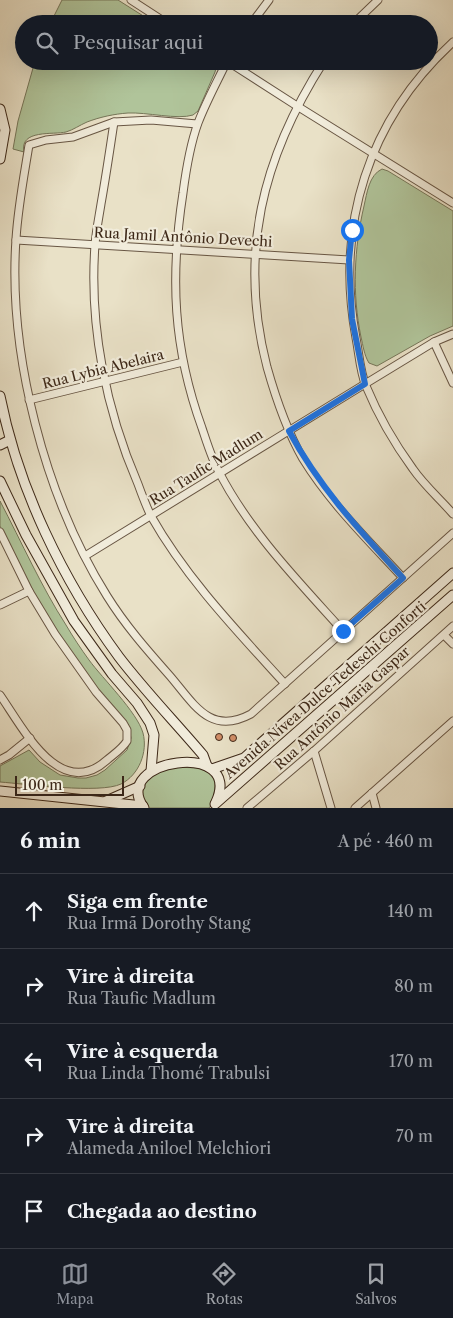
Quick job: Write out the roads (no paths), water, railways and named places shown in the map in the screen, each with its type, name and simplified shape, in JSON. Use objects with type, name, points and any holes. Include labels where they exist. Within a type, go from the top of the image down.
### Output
[{"type":"street","points":[[131,0],[154,15]]},
{"type":"street","points":[[362,15],[378,0]]},
{"type":"street","points":[[257,15],[266,1]]},
{"type":"street","points":[[438,57],[453,42]]},
{"type":"street","points":[[223,70],[198,124],[187,169],[176,249],[176,320],[183,362],[195,410],[219,473],[250,522],[278,558],[343,631]]},
{"type":"street","points":[[241,70],[451,202],[453,193]]},
{"type":"street","points":[[319,70],[297,106],[276,153],[266,189],[255,254],[257,316],[274,391],[289,431],[304,459],[353,524],[403,578]]},
{"type":"street","points":[[425,70],[409,89],[383,132],[373,154],[356,206],[349,260],[352,319],[365,384],[381,418],[413,470],[453,514]]},
{"type":"street","points":[[0,109],[6,130],[0,159]]},
{"type":"street","points":[[198,124],[151,120],[114,122],[73,137],[46,140],[29,145],[21,191],[16,240],[16,288],[19,328],[29,400],[50,476],[64,512],[85,556],[107,595],[133,634],[204,715],[224,721],[234,721],[251,714],[453,533]]},
{"type":"street","points":[[114,122],[95,245],[94,288],[104,383],[114,418],[130,467],[151,515],[186,569],[223,616],[285,684]]},
{"type":"street","name":"Rua Jamil Antônio Devechi","points":[[16,240],[349,260]]},
{"type":"street","name":"Rua Taufic Madlum","points":[[85,556],[434,342],[453,334]]},
{"type":"street","points":[[434,342],[453,383]]},
{"type":"street","name":"Rua Lybia Abelaira","points":[[29,400],[183,362]]},
{"type":"street","points":[[0,396],[10,440],[27,490],[43,528],[89,613],[120,658],[203,755],[210,768],[218,776],[220,781],[219,795],[213,806]]},
{"type":"street","points":[[0,446],[10,440]]},
{"type":"street","points":[[0,480],[26,535],[74,621],[112,674],[137,703],[150,723],[154,736],[151,771]]},
{"type":"street","points":[[0,532],[28,590],[55,634],[96,692],[127,730],[127,742],[101,766],[88,772],[70,772],[61,769],[48,759],[30,738],[0,695]]},
{"type":"street","name":"Avenida Nívea Dulce Tedeschi Conforti","points":[[210,768],[244,758],[453,573]]},
{"type":"street","points":[[0,605],[28,590]]},
{"type":"street","name":"Avenida Nívea Dulce Tedeschi Conforti","points":[[213,806],[453,596]]},
{"type":"street","name":"Rua Antônio Maria Gaspar","points":[[247,808],[314,751],[453,626]]},
{"type":"street","points":[[444,634],[453,644]]},
{"type":"street","points":[[354,808],[453,721]]},
{"type":"street","points":[[0,760],[30,738]]},
{"type":"street","points":[[314,751],[332,808]]},
{"type":"street","points":[[0,791],[106,801],[143,807],[139,796],[140,786],[143,779],[151,771],[168,764],[180,762],[194,763],[210,768]]},
{"type":"street","points":[[106,801],[140,786]]},
{"type":"street","points":[[372,793],[376,808]]}]
